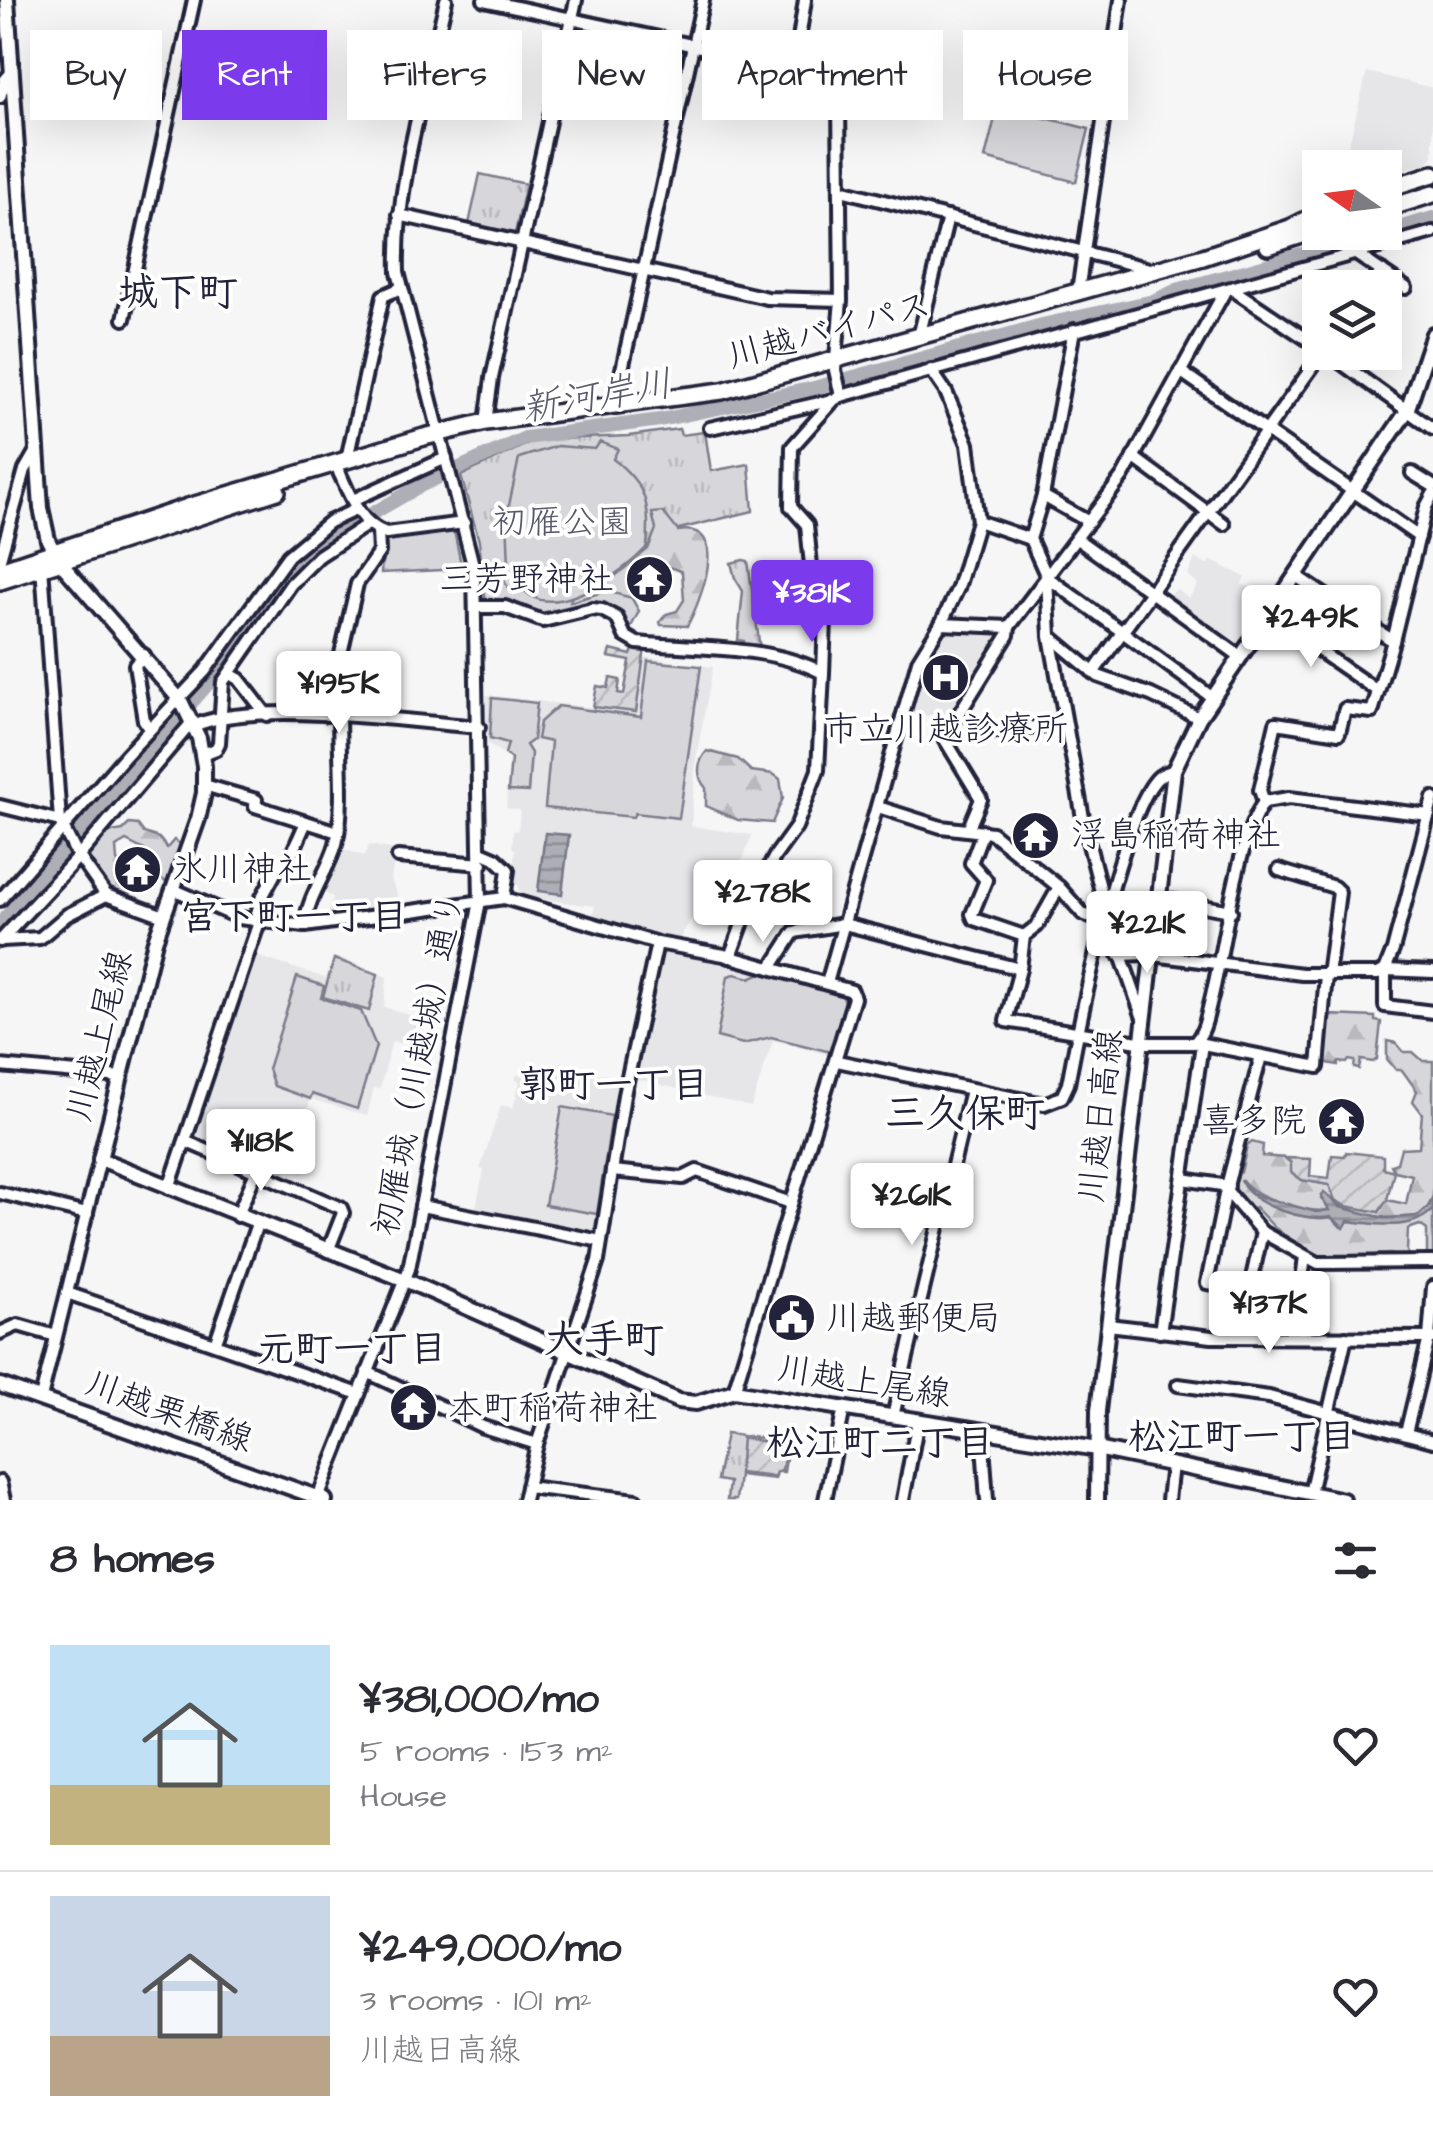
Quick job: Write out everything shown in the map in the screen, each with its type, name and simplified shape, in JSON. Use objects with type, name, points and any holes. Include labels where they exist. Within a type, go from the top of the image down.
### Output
[{"type":"highway","points":[[1402,184],[1433,174]]},
{"type":"highway","points":[[1402,204],[1433,194]]},
{"type":"highway","name":"川越バイパス","points":[[444,449],[486,422],[722,391],[836,369],[919,338],[1254,241],[1302,220]]},
{"type":"highway","name":"川越バイパス","points":[[0,570],[56,556],[343,465],[444,449],[516,427],[657,412],[836,369],[1209,265],[1302,235]]},
{"type":"highway","name":"川越バイパス","points":[[0,580],[42,566],[56,556]]},
{"type":"main road","name":"川越上尾線","points":[[7,0],[4,27],[11,73],[41,508],[56,556],[180,699],[203,754],[204,785],[198,819],[152,948],[100,1159],[405,1280],[678,1401],[696,1403],[734,1391],[1096,1450],[1342,1500]]},
{"type":"main road","name":"川越日高線","points":[[1096,1500],[1096,1450],[1108,1325],[1174,770],[1200,718],[1407,411],[1433,334]]},
{"type":"main road","name":"川越栗橋線","points":[[0,1385],[320,1499]]},
{"type":"street","points":[[124,319],[194,0]]},
{"type":"street","name":"初雁城（川越城）通り","points":[[320,1499],[405,1280],[480,901],[474,569],[401,288],[399,215],[446,0]]},
{"type":"street","points":[[484,0],[702,49]]},
{"type":"street","points":[[486,422],[492,378],[576,0]]},
{"type":"street","points":[[614,406],[703,0]]},
{"type":"street","points":[[800,30],[805,0]]},
{"type":"street","points":[[1078,292],[1121,0]]},
{"type":"street","points":[[0,97],[11,73]]},
{"type":"street","points":[[730,957],[750,903],[774,856],[796,827],[813,785],[820,751],[824,618],[812,576],[806,525],[791,507],[792,447],[838,396],[839,120]]},
{"type":"street","points":[[841,190],[1155,270]]},
{"type":"street","points":[[399,215],[767,298],[841,300]]},
{"type":"street","points":[[919,338],[948,217]]},
{"type":"street","points":[[710,428],[1433,232]]},
{"type":"street","points":[[1356,254],[1380,270]]},
{"type":"street","points":[[1402,285],[1406,288]]},
{"type":"street","points":[[305,926],[310,901],[330,862],[338,832],[333,715],[338,652],[357,584],[379,552],[373,527],[355,504],[343,465],[382,300],[385,292],[401,288]]},
{"type":"street","points":[[1228,290],[1302,338]]},
{"type":"street","points":[[968,830],[982,799],[974,792],[944,738],[1009,627],[1133,457],[1228,290]]},
{"type":"street","points":[[1074,330],[1043,496],[1030,539],[1047,576],[1050,636],[1065,724],[1106,919],[1142,1018]]},
{"type":"street","points":[[827,983],[918,661],[958,588],[978,521],[968,444],[946,392],[931,370]]},
{"type":"street","points":[[1093,673],[1310,370]]},
{"type":"street","points":[[1350,370],[1433,428]]},
{"type":"street","points":[[1180,372],[1418,537]]},
{"type":"street","points":[[0,560],[25,470],[37,449]]},
{"type":"street","points":[[0,900],[205,672],[288,556],[355,504],[444,449]]},
{"type":"street","points":[[1133,457],[1224,524]]},
{"type":"street","points":[[1412,472],[1433,486]]},
{"type":"street","points":[[1160,1332],[1200,1043],[1247,838],[1264,802],[1260,790],[1276,724],[1339,733],[1345,709],[1370,714],[1393,641],[1426,507],[1433,494]]},
{"type":"street","points":[[1043,496],[1089,522]]},
{"type":"street","points":[[978,521],[1030,539]]},
{"type":"street","points":[[373,527],[386,533],[464,522]]},
{"type":"street","points":[[203,754],[216,749],[219,743],[223,682],[291,584],[319,556],[373,527]]},
{"type":"street","points":[[1076,539],[1241,657]]},
{"type":"street","points":[[42,566],[63,828],[106,895],[164,916]]},
{"type":"street","points":[[1047,576],[1213,698]]},
{"type":"street","points":[[1296,576],[1393,641]]},
{"type":"street","points":[[477,607],[505,607],[542,621],[592,608],[617,618],[625,636],[637,643],[767,653],[824,673]]},
{"type":"street","points":[[1268,616],[1376,690]]},
{"type":"street","points":[[940,624],[1009,627]]},
{"type":"street","points":[[1050,636],[1093,673],[1200,718]]},
{"type":"street","points":[[144,654],[135,665],[144,720],[150,729]]},
{"type":"street","points":[[230,674],[239,679],[267,715]]},
{"type":"street","points":[[1,941],[192,722],[222,716],[333,715],[478,727]]},
{"type":"street","points":[[996,731],[1065,724]]},
{"type":"street","points":[[837,1060],[1044,1104],[1057,1102],[1066,1092],[1130,829],[1141,802],[1160,775],[1174,770]]},
{"type":"street","points":[[204,785],[256,800],[256,806],[338,832]]},
{"type":"street","points":[[1264,802],[1289,798],[1429,815]]},
{"type":"street","points":[[1433,798],[1385,970],[1386,1006],[1433,1012]]},
{"type":"street","points":[[0,806],[63,828]]},
{"type":"street","points":[[878,806],[941,827],[983,831],[1002,840],[1059,886],[1083,914],[1106,919]]},
{"type":"street","points":[[169,1188],[187,1142],[266,887],[280,864],[287,865],[306,822]]},
{"type":"street","points":[[983,831],[972,863],[986,880],[972,914],[974,919],[1024,936]]},
{"type":"street","points":[[398,857],[495,858],[508,870],[504,898]]},
{"type":"street","points":[[1059,886],[1037,926],[1024,936],[1006,1021],[1140,1042],[1200,1043],[1318,1066],[1338,892],[1334,887],[1279,870]]},
{"type":"street","points":[[175,890],[228,914],[257,922],[305,926],[504,898],[657,943],[730,957],[848,988],[854,998],[837,1060],[734,1391]]},
{"type":"street","points":[[1,941],[40,938],[68,914],[106,895]]},
{"type":"street","points":[[1158,898],[1231,911]]},
{"type":"street","points":[[771,968],[794,932],[844,924],[1020,969]]},
{"type":"street","points":[[524,1500],[538,1444],[591,1287],[624,1094],[657,943]]},
{"type":"street","points":[[1119,955],[1327,975],[1367,976],[1385,970],[1433,972]]},
{"type":"street","points":[[1261,1056],[1206,1283],[1300,1294]]},
{"type":"street","points":[[0,1066],[121,1077]]},
{"type":"street","points":[[893,1416],[971,1090]]},
{"type":"street","points":[[187,1142],[341,1208],[343,1213],[328,1251]]},
{"type":"street","points":[[40,1398],[100,1159]]},
{"type":"street","points":[[237,1216],[257,1170]]},
{"type":"street","points":[[612,1170],[682,1178],[697,1171],[791,1203]]},
{"type":"street","points":[[1183,1179],[1227,1188],[1262,1232],[1305,1257],[1331,1264],[1433,1262]]},
{"type":"street","points":[[0,1193],[86,1214]]},
{"type":"street","points":[[421,1206],[601,1241]]},
{"type":"street","points":[[215,1344],[258,1224]]},
{"type":"street","points":[[1250,1287],[1262,1232]]},
{"type":"street","points":[[1300,1336],[1305,1257]]},
{"type":"street","points":[[1406,1433],[1431,1338],[1433,1287]]},
{"type":"street","points":[[67,1294],[358,1394]]},
{"type":"street","points":[[0,1333],[18,1325],[56,1336]]},
{"type":"street","points":[[1108,1325],[1212,1338],[1431,1338]]},
{"type":"street","points":[[1310,1493],[1346,1337]]},
{"type":"street","points":[[367,1372],[483,1427],[538,1444]]},
{"type":"street","points":[[1178,1385],[1237,1392],[1433,1440]]},
{"type":"street","points":[[825,1500],[844,1408]]},
{"type":"street","points":[[902,1500],[918,1420]]},
{"type":"street","points":[[982,1431],[987,1500]]},
{"type":"street","points":[[1168,1500],[1172,1465]]},
{"type":"street","points":[[0,1482],[4,1500]]},
{"type":"street","points":[[527,1487],[636,1500]]},
{"type":"shaded area","points":[[1367,72],[1433,88],[1433,156],[1427,163],[1402,170],[1402,150],[1347,150]]},
{"type":"shaded area","points":[[1195,558],[1207,565],[1210,560],[1245,577],[1242,584],[1254,590],[1245,611],[1256,619],[1236,648],[1168,599],[1176,589],[1189,598],[1198,584],[1188,575]]},
{"type":"shaded area","name":"市立川越診療所","points":[[943,628],[998,632],[961,697],[943,720],[909,711],[925,656]]},
{"type":"shaded area","points":[[645,657],[713,667],[696,759],[691,826],[752,835],[739,869],[729,874],[714,914],[695,913],[678,941],[592,919],[595,906],[518,896],[519,886],[512,883],[512,848],[520,810],[506,808],[509,758],[487,743],[487,695],[636,713]]},
{"type":"shaded area","points":[[545,833],[569,835],[562,894],[538,891]]},
{"type":"shaded area","points":[[369,845],[396,850],[391,880],[401,904],[390,903],[387,909],[327,918],[333,897],[319,891],[336,847],[365,856]]},
{"type":"shaded area","points":[[659,951],[719,959],[843,992],[849,1001],[833,1056],[773,1040],[751,1107],[633,1078]]},
{"type":"shaded area","points":[[253,955],[326,978],[333,957],[352,962],[387,977],[384,1007],[421,1019],[416,1047],[392,1041],[380,1089],[374,1088],[367,1116],[311,1099],[285,1175],[192,1134]]},
{"type":"shaded area","points":[[556,1062],[621,1079],[598,1230],[588,1236],[475,1212],[484,1170],[480,1169],[501,1105],[513,1108],[520,1082],[515,1080],[517,1075],[540,1080]]},
{"type":"shaded area","points":[[1241,1179],[1252,1193],[1316,1212],[1329,1210],[1321,1198],[1324,1192],[1340,1207],[1384,1218],[1418,1216],[1433,1196],[1433,1209],[1405,1224],[1348,1221],[1344,1228],[1331,1217],[1308,1217],[1266,1204],[1246,1189]]},
{"type":"green space","points":[[994,120],[1053,120],[1089,129],[1076,182],[985,158]]},
{"type":"green space","points":[[480,174],[526,184],[515,233],[469,224]]},
{"type":"green space","name":"初雁公園","points":[[679,429],[681,435],[705,432],[711,471],[749,464],[753,511],[679,529],[629,573],[631,597],[639,611],[628,633],[608,608],[547,617],[509,603],[486,604],[479,541],[461,476],[535,440],[629,436]]},
{"type":"green space","points":[[600,442],[618,449],[613,459],[640,488],[647,508],[647,547],[613,575],[569,597],[541,600],[514,584],[508,588],[499,571],[509,567],[507,515],[519,458],[557,446],[595,449]]},
{"type":"green space","points":[[663,512],[678,531],[695,531],[704,539],[708,551],[704,584],[687,626],[660,622],[666,614],[677,611],[684,600],[682,572],[671,568],[634,573],[630,582],[644,594],[643,601],[606,591],[570,602],[572,596],[614,577],[648,549],[656,529],[652,513]]},
{"type":"green space","points":[[454,531],[462,569],[381,573],[384,539]]},
{"type":"green space","name":"初雁公園","points":[[748,561],[760,649],[744,649],[744,641],[738,640],[743,591],[731,563]]},
{"type":"green space","points":[[634,647],[645,648],[636,712],[593,707],[597,686],[608,688],[610,678],[620,680],[618,693],[624,694],[630,661],[609,657],[611,650],[631,655]]},
{"type":"green space","points":[[648,661],[701,666],[679,818],[545,808],[551,742],[537,739],[540,722],[558,706],[641,717]]},
{"type":"green space","points":[[492,698],[537,703],[533,740],[526,745],[531,753],[528,792],[508,791],[508,743],[490,738]]},
{"type":"green space","points":[[707,751],[738,759],[751,771],[780,779],[783,798],[772,823],[738,820],[706,806],[706,788],[699,770]]},
{"type":"green space","points":[[129,824],[159,838],[167,848],[174,840],[181,845],[170,885],[153,873],[144,850],[126,841],[116,847],[117,861],[129,873],[127,877],[120,876],[117,885],[131,892],[128,901],[112,896],[85,854],[106,833],[123,830]]},
{"type":"green space","points":[[334,959],[378,974],[369,1011],[323,997]]},
{"type":"green space","points":[[761,973],[842,995],[846,1003],[831,1052],[771,1037],[743,1044],[717,1037],[728,976],[750,978]]},
{"type":"green space","points":[[297,977],[324,986],[321,998],[361,1011],[376,1046],[357,1109],[274,1086],[268,1069]]},
{"type":"green space","points":[[1330,1015],[1375,1017],[1375,1021],[1381,1022],[1377,1059],[1361,1060],[1359,1069],[1354,1068],[1355,1061],[1338,1065],[1322,1062],[1326,1019]]},
{"type":"green space","points":[[1387,1041],[1396,1043],[1404,1052],[1413,1052],[1423,1061],[1433,1061],[1433,1196],[1424,1212],[1409,1218],[1370,1215],[1344,1206],[1326,1194],[1321,1195],[1329,1210],[1308,1210],[1257,1193],[1242,1180],[1247,1189],[1267,1204],[1308,1217],[1331,1217],[1341,1227],[1347,1221],[1409,1223],[1433,1209],[1433,1256],[1427,1256],[1427,1230],[1420,1225],[1408,1229],[1407,1251],[1411,1258],[1390,1254],[1349,1261],[1317,1258],[1275,1228],[1255,1207],[1248,1210],[1232,1187],[1235,1171],[1241,1172],[1247,1146],[1252,1142],[1263,1145],[1262,1156],[1285,1158],[1291,1163],[1292,1172],[1302,1180],[1329,1185],[1379,1212],[1387,1200],[1406,1204],[1412,1175],[1394,1171],[1391,1165],[1397,1163],[1401,1148],[1419,1147],[1422,1113],[1413,1101],[1417,1091],[1402,1070],[1396,1070],[1387,1059]]},
{"type":"green space","points":[[562,1107],[612,1116],[597,1214],[545,1205]]},
{"type":"green space","points":[[1346,1152],[1383,1156],[1383,1168],[1394,1171],[1387,1200],[1379,1212],[1335,1200],[1329,1185],[1302,1180],[1291,1172],[1291,1163],[1285,1158],[1311,1159],[1310,1176],[1329,1178],[1332,1155],[1345,1156]]},
{"type":"green space","points":[[726,1434],[775,1440],[787,1451],[784,1472],[777,1472],[775,1479],[739,1475],[736,1500],[727,1500],[729,1482],[717,1480]]},
{"type":"green space","points":[[742,1438],[778,1444],[785,1452],[782,1470],[774,1477],[739,1473]]},
{"type":"waterway","name":"新河岸川","points":[[1402,227],[1433,218]]},
{"type":"waterway","name":"新河岸川","points":[[0,924],[225,664],[265,602],[309,550],[422,485],[525,438],[660,420],[814,388],[1046,324],[1154,301],[1177,290],[1319,250]]},
{"type":"waterway","points":[[991,653],[1002,633]]},
{"type":"waterway","points":[[942,730],[950,719]]},
{"type":"place","name":"三芳野神社","points":[[649,579]]},
{"type":"place","name":"市立川越診療所","points":[[946,677]]},
{"type":"place","name":"浮島稲荷神社","points":[[1036,835]]},
{"type":"place","name":"氷川神社","points":[[137,869]]},
{"type":"place","name":"喜多院","points":[[1341,1121]]},
{"type":"place","name":"川越郵便局","points":[[791,1318]]},
{"type":"place","name":"本町稲荷神社","points":[[413,1408]]},
{"type":"district","name":"城下町","points":[[178,293]]},
{"type":"district","name":"宮下町一丁目","points":[[294,918]]},
{"type":"district","name":"郭町一丁目","points":[[614,1086]]},
{"type":"district","name":"三久保町","points":[[965,1114]]},
{"type":"district","name":"大手町","points":[[604,1340]]},
{"type":"district","name":"元町一丁目","points":[[352,1350]]},
{"type":"district","name":"松江町一丁目","points":[[1242,1438]]},
{"type":"district","name":"松江町二丁目","points":[[880,1444]]}]
